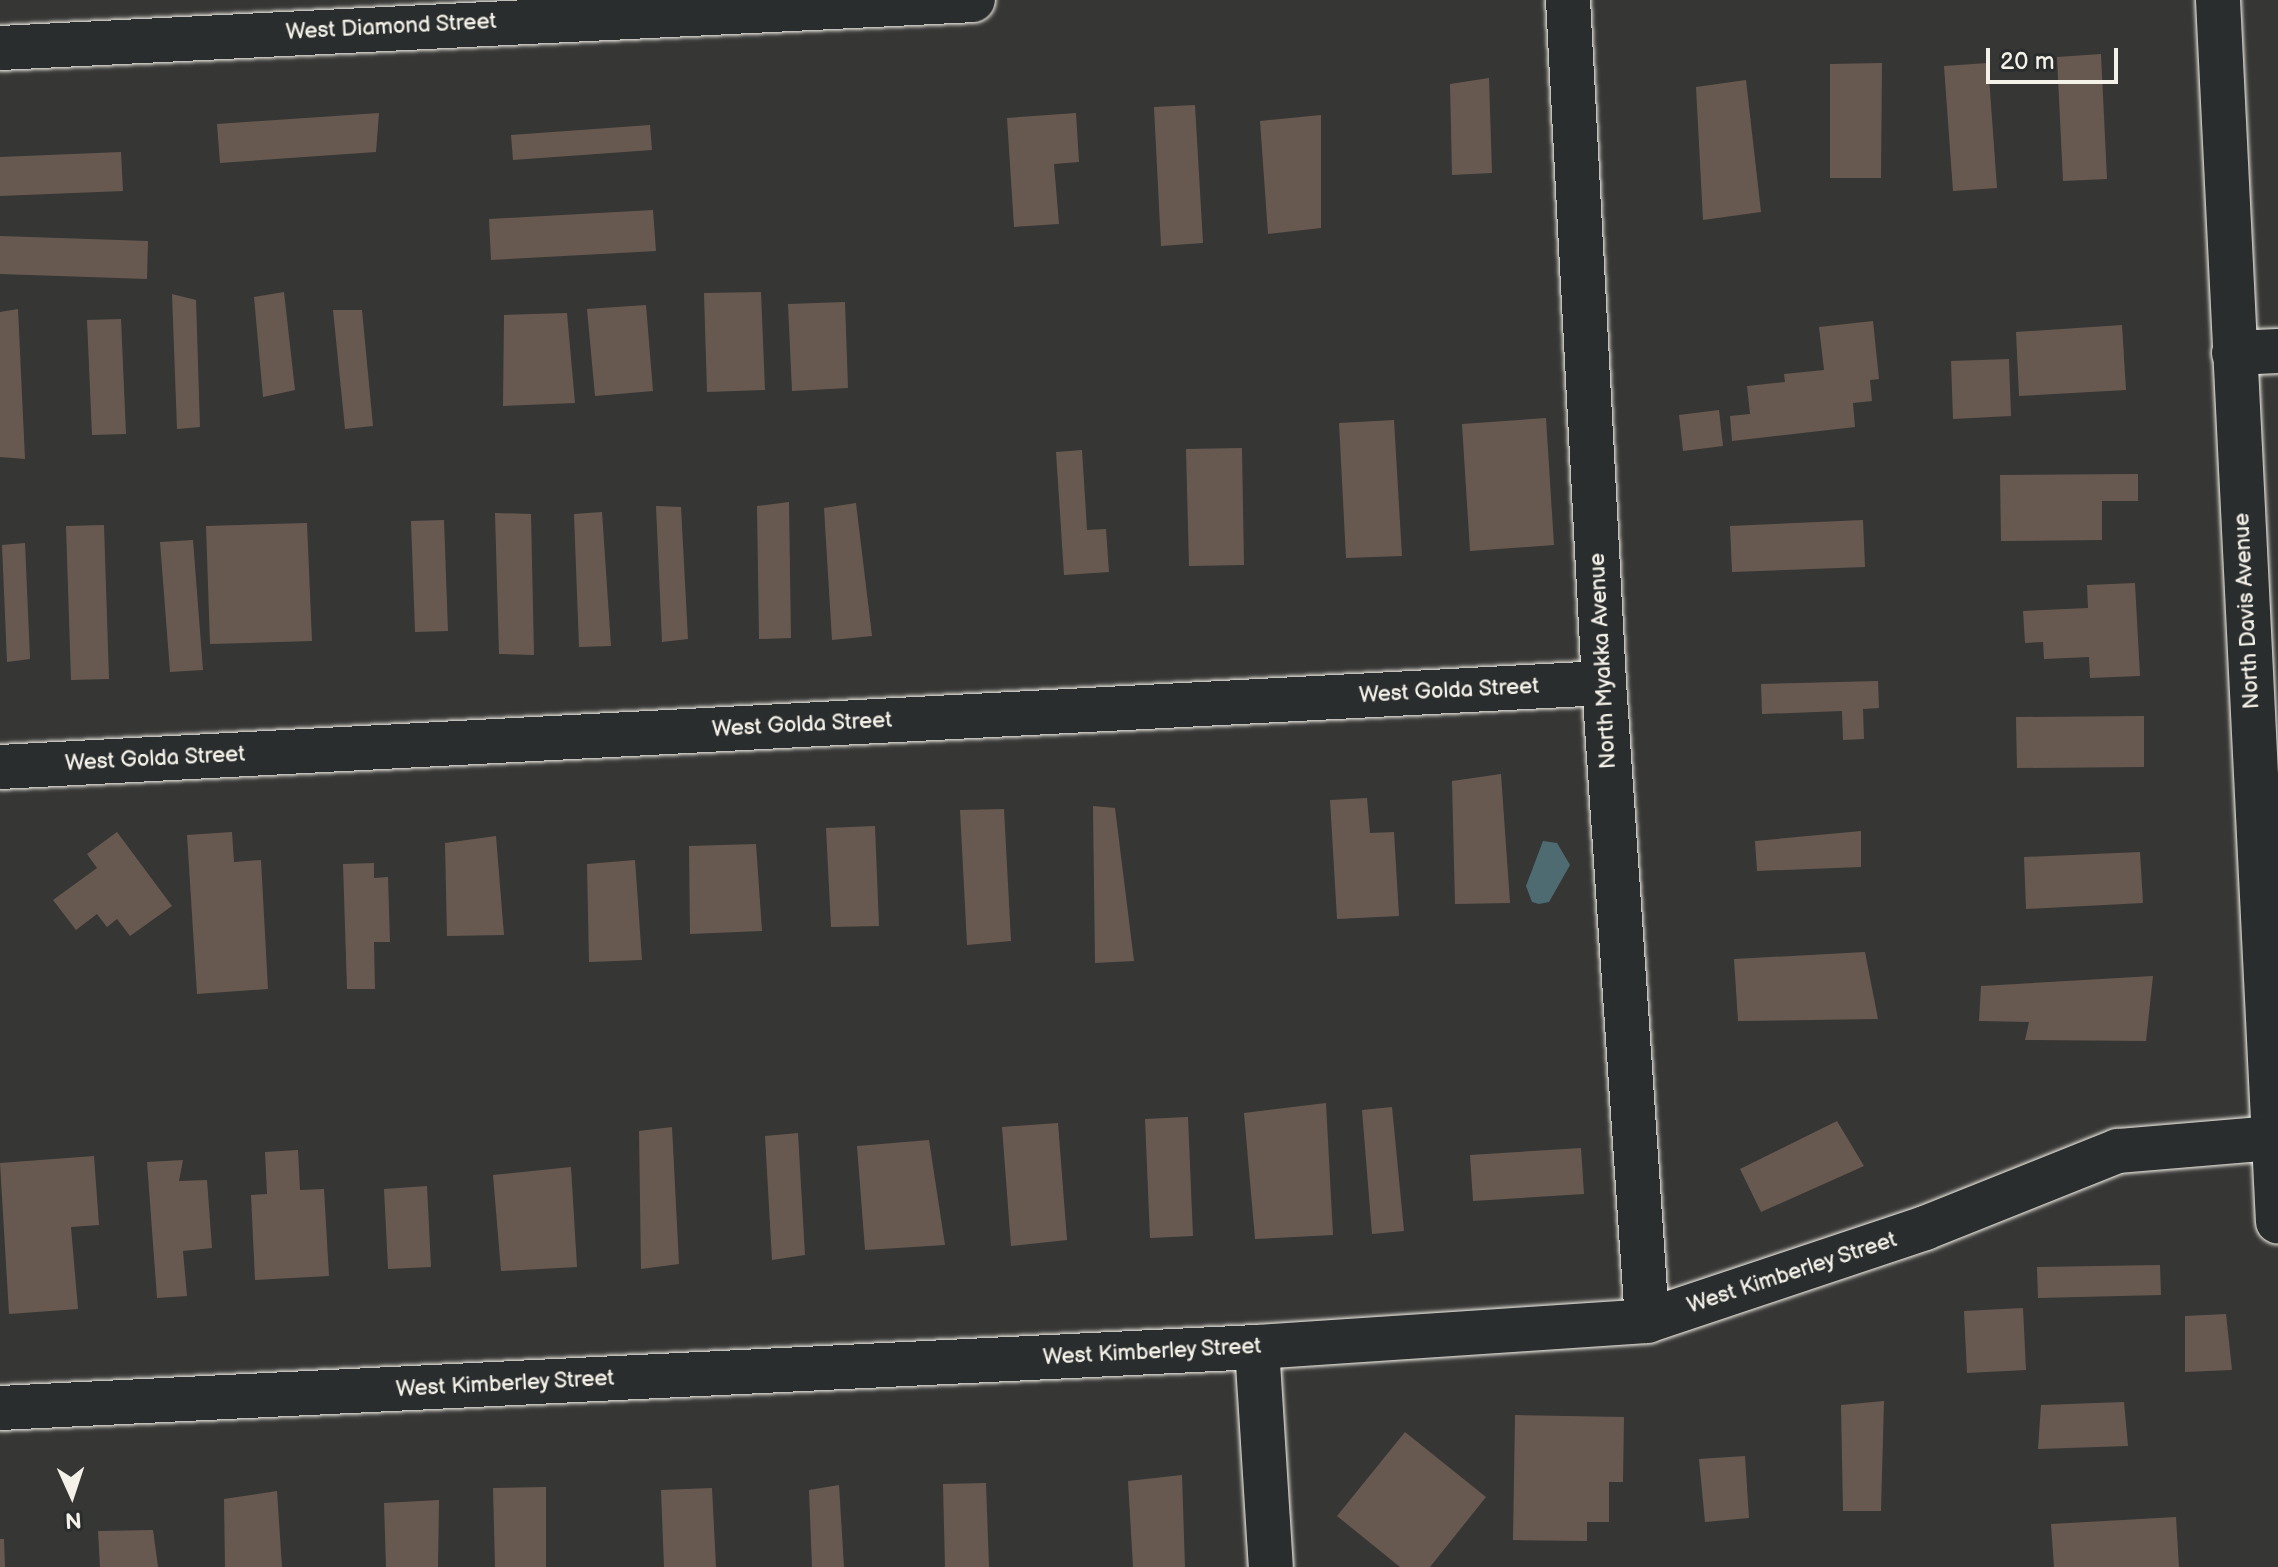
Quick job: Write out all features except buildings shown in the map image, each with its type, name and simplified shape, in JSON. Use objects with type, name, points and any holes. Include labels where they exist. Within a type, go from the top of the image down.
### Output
[{"type":"street","name":"West Diamond Street","points":[[0,48],[407,13],[973,0]]},
{"type":"street","name":"North Myakka Avenue","points":[[1568,0],[1604,683],[1647,1321]]},
{"type":"street","name":"North Davis Avenue","points":[[2218,0],[2234,353],[2271,933],[2278,1222]]},
{"type":"street","points":[[2234,353],[2278,351]]},
{"type":"street","name":"West Golda Street","points":[[0,767],[1604,683]]},
{"type":"street","name":"West Kimberley Street","points":[[0,1408],[1257,1347],[1647,1321],[1925,1228],[2118,1151],[2274,1138]]},
{"type":"street","points":[[1257,1347],[1271,1567]]},
{"type":"water","points":[[1543,841],[1557,843],[1570,865],[1549,902],[1539,904],[1532,902],[1526,886]]}]
